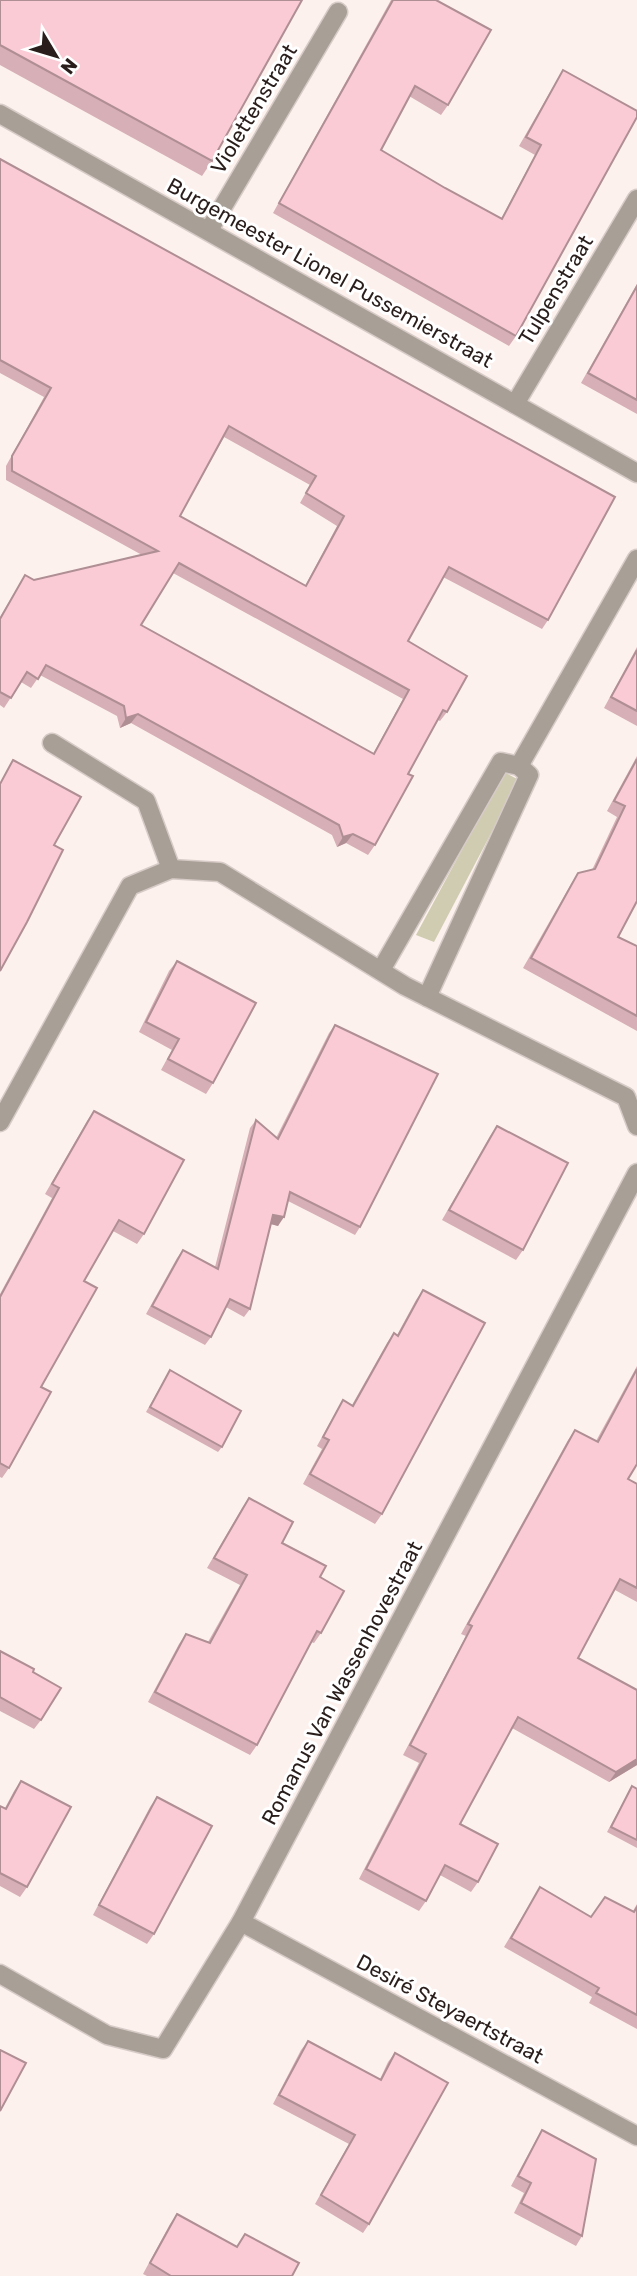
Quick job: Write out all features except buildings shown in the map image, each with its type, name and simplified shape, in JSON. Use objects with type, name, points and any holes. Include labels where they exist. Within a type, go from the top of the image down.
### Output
[{"type":"street","name":"Violettenstraat","points":[[209,230],[338,12]]},
{"type":"street","name":"Burgemeester Lionel Pussemierstraat","points":[[0,114],[637,474]]},
{"type":"street","name":"Tulpenstraat","points":[[515,404],[637,199]]},
{"type":"street","points":[[520,766],[637,559]]},
{"type":"street","points":[[52,743],[146,801],[171,869]]},
{"type":"street","points":[[381,970],[501,762],[520,766],[529,775],[428,997]]},
{"type":"street","points":[[0,1122],[130,886],[171,869],[220,872],[428,997],[626,1097],[637,1126]]},
{"type":"street","name":"Romanus Van Wassenhovestraat","points":[[0,1974],[107,2035],[163,2049],[241,1922],[637,1173]]},
{"type":"street","name":"Desiré Steyaertstraat","points":[[241,1922],[637,2136]]},
{"type":"shaded area","points":[[504,772],[519,780],[434,942],[416,935]]}]
